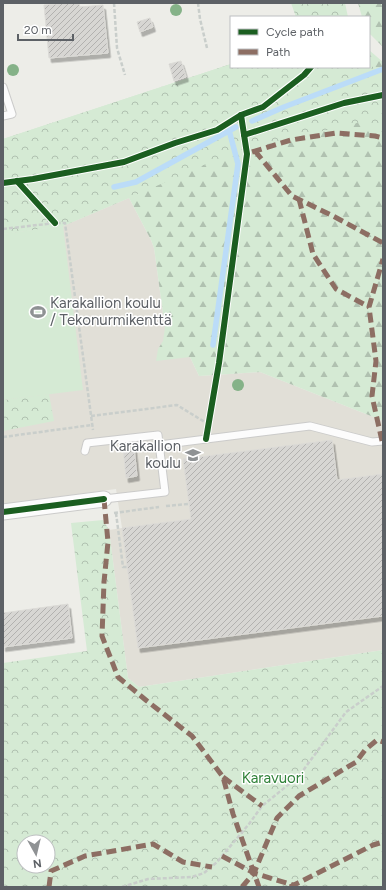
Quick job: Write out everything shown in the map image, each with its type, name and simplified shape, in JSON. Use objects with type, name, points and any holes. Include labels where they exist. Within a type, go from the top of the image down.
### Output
[{"type":"street","points":[[3,512],[107,506]]},
{"type":"lane","points":[[3,87],[12,114],[3,116]]},
{"type":"lane","points":[[159,445],[310,426],[372,442],[383,441]]},
{"type":"lane","points":[[85,451],[87,444],[158,435],[165,492],[107,506]]},
{"type":"path","points":[[114,3],[117,48],[125,76]]},
{"type":"path","points":[[198,3],[206,48]]},
{"type":"path","points":[[51,217],[55,223]]},
{"type":"path","points":[[3,229],[64,223],[94,443]]},
{"type":"path","points":[[91,416],[177,405],[209,421],[206,439]]},
{"type":"path","points":[[3,437],[92,425]]},
{"type":"path","points":[[116,513],[188,504]]},
{"type":"path","points":[[107,506],[116,513],[123,567],[127,567]]},
{"type":"path","points":[[122,887],[148,880],[192,877],[204,874],[217,862],[262,806],[299,776],[346,712],[383,686]]},
{"type":"shaded area","name":"Karakallion koulu","points":[[129,198],[154,248],[165,328],[190,357],[199,376],[260,372],[383,420],[383,650],[139,687],[128,678],[109,530],[122,528],[116,489],[3,504],[3,234],[63,226]]},
{"type":"green space","points":[[291,3],[345,3],[348,16],[296,16]]},
{"type":"green space","points":[[358,3],[383,3],[383,47],[370,34],[370,16],[362,16]]},
{"type":"green space","points":[[370,51],[383,62],[383,420],[260,372],[199,376],[190,357],[156,361],[158,349],[163,341],[165,328],[154,248],[129,198],[63,226],[3,234],[3,139],[230,64],[230,68],[370,68]]},
{"type":"green space","points":[[370,62],[383,82],[383,146],[365,121],[238,151],[63,226],[3,234],[3,139],[230,64],[230,68],[370,68]]},
{"type":"green space","name":"Karakallion koulu / Tekonurmikenttä","points":[[63,226],[83,390],[3,400],[3,234]]},
{"type":"green space","points":[[49,394],[54,421],[3,431],[3,400]]},
{"type":"green space","name":"Karavuori","points":[[103,520],[109,530],[128,678],[139,687],[383,650],[383,887],[3,887],[3,663],[87,651],[71,523]]},
{"type":"building","points":[[79,3],[80,7],[103,5],[108,53],[49,58],[44,5]]},
{"type":"building","points":[[150,18],[153,27],[140,32],[137,22]]},
{"type":"building","points":[[181,61],[186,77],[174,81],[169,64]]},
{"type":"building","points":[[332,440],[337,480],[383,474],[383,616],[138,648],[122,528],[191,519],[183,459]]},
{"type":"building","points":[[134,447],[137,476],[126,478],[123,448]]},
{"type":"building","points":[[68,604],[72,638],[3,647],[3,613]]},
{"type":"waterway","points":[[252,121],[284,107],[383,69]]},
{"type":"waterway","points":[[114,187],[136,182],[236,127]]},
{"type":"waterway","points":[[213,345],[238,164],[229,130]]},
{"type":"marked path","points":[[252,152],[291,140],[336,133],[383,138]]},
{"type":"marked path","points":[[255,151],[292,196],[383,243]]},
{"type":"marked path","points":[[299,199],[313,254],[336,289],[369,307]]},
{"type":"marked path","points":[[382,441],[372,396],[376,361],[369,307],[383,259]]},
{"type":"marked path","points":[[104,499],[108,542],[104,582],[102,636],[118,677],[192,736],[223,777],[233,814],[259,887]]},
{"type":"marked path","points":[[242,887],[254,873],[277,818],[299,796],[356,762],[365,750],[377,740],[383,742]]},
{"type":"marked path","points":[[223,777],[262,806]]},
{"type":"marked path","points":[[290,887],[373,845],[383,842]]},
{"type":"marked path","points":[[49,887],[51,871],[85,856],[153,844],[183,862],[212,867]]},
{"type":"marked path","points":[[222,856],[254,873],[296,886]]},
{"type":"cycle path","points":[[3,183],[124,162],[175,143],[217,130],[241,115],[263,107],[304,75],[310,68]]},
{"type":"cycle path","points":[[244,135],[344,103],[383,95]]},
{"type":"cycle path","points":[[206,439],[219,363],[247,154],[241,115]]},
{"type":"cycle path","points":[[17,181],[55,223]]},
{"type":"cycle path","points":[[3,512],[104,499]]},
{"type":"place","name":"Karakallion koulu / Tekonurmikenttä","points":[[38,312]]},
{"type":"place","name":"Karakallion koulu","points":[[193,455]]}]
